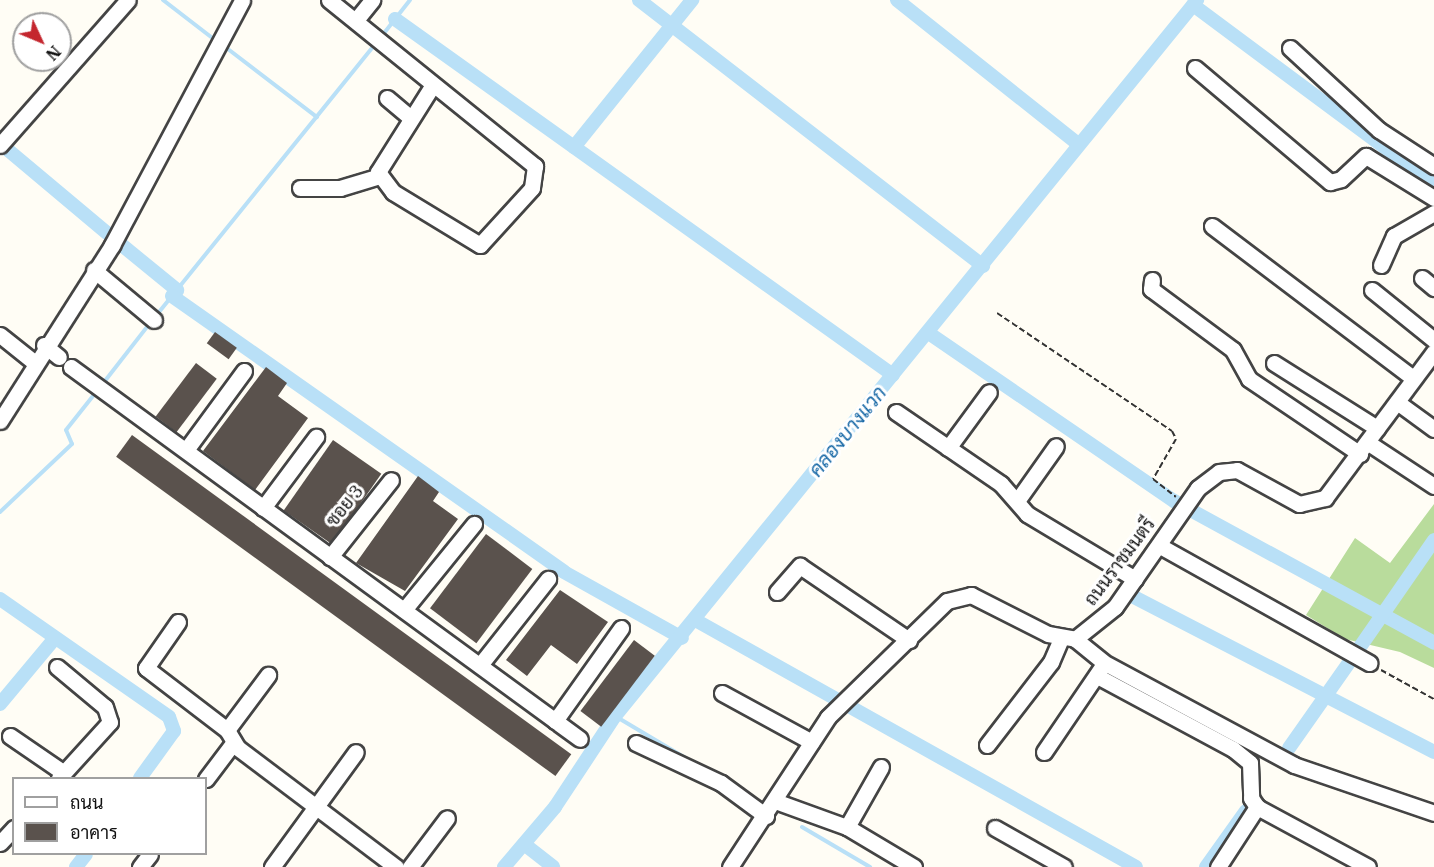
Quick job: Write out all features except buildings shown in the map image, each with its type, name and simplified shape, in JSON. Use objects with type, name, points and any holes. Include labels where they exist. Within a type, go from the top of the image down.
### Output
[{"type":"street","points":[[3,136],[128,0]]},
{"type":"street","points":[[0,421],[44,345],[94,270],[242,0]]},
{"type":"street","points":[[329,0],[426,75],[432,88],[528,157],[537,171],[532,188],[491,235],[473,244],[393,192],[380,176],[379,164],[432,88]]},
{"type":"street","points":[[356,20],[372,0]]},
{"type":"street","points":[[1290,48],[1379,130],[1434,166]]},
{"type":"street","points":[[1195,68],[1330,182],[1341,179],[1366,156],[1434,198]]},
{"type":"street","points":[[387,98],[411,118]]},
{"type":"street","points":[[300,188],[340,188],[380,176]]},
{"type":"street","points":[[1381,265],[1394,236],[1434,213]]},
{"type":"street","points":[[1212,226],[1413,378]]},
{"type":"street","points":[[94,270],[154,320]]},
{"type":"street","points":[[1152,280],[1151,289],[1233,350],[1249,379],[1363,448],[1434,486]]},
{"type":"street","points":[[1372,290],[1434,340]]},
{"type":"street","points":[[0,335],[34,362]]},
{"type":"street","points":[[44,345],[580,739]]},
{"type":"street","name":"ถนนราชมนตรี","points":[[1068,638],[1097,624],[1160,546],[1186,504],[1219,472],[1237,470],[1299,504],[1314,503],[1333,489],[1434,352]]},
{"type":"street","points":[[1274,363],[1377,428]]},
{"type":"street","points":[[186,450],[244,371]]},
{"type":"street","points":[[948,448],[989,392]]},
{"type":"street","points":[[1397,402],[1434,429]]},
{"type":"street","points":[[896,412],[948,448],[1017,501],[1028,514],[1135,579]]},
{"type":"street","points":[[263,508],[316,438]]},
{"type":"street","points":[[1017,501],[1056,446]]},
{"type":"street","name":"ซอย 3","points":[[330,557],[391,480]]},
{"type":"street","points":[[404,610],[474,524]]},
{"type":"street","points":[[1160,546],[1368,663]]},
{"type":"street","points":[[777,592],[800,566],[909,640]]},
{"type":"street","points":[[480,665],[548,579]]},
{"type":"street","points":[[730,867],[837,707],[947,601],[971,595],[1068,638],[1100,669],[1233,748],[1250,763],[1251,798],[1257,807],[1368,867]]},
{"type":"street","points":[[178,622],[146,668],[315,807],[396,867]]},
{"type":"street","points":[[555,720],[621,628]]},
{"type":"street","points":[[987,745],[1068,638]]},
{"type":"street","points":[[10,736],[62,776],[110,722],[105,707],[57,667]]},
{"type":"street","points":[[1100,669],[1242,734],[1294,765],[1434,813]]},
{"type":"street","points":[[1044,752],[1100,669]]},
{"type":"street","points":[[207,777],[268,675]]},
{"type":"street","points":[[722,693],[812,742]]},
{"type":"street","points":[[1233,748],[1242,734]]},
{"type":"street","points":[[636,743],[721,783],[765,816]]},
{"type":"street","points":[[272,867],[356,752]]},
{"type":"street","points":[[847,827],[881,767]]},
{"type":"street","points":[[775,801],[847,827],[914,867]]},
{"type":"street","points":[[1218,867],[1257,807]]},
{"type":"street","points":[[410,867],[447,818]]},
{"type":"street","points":[[995,828],[1059,866]]},
{"type":"street","points":[[0,843],[12,830]]},
{"type":"street","points":[[140,867],[149,855]]},
{"type":"path","points":[[997,313],[1172,431],[1176,439],[1153,479],[1186,504]]},
{"type":"path","points":[[1368,663],[1434,699]]},
{"type":"green space","points":[[1434,504],[1434,668],[1400,652],[1345,639],[1306,615],[1355,538],[1390,563]]},
{"type":"waterway","points":[[163,0],[215,40]]},
{"type":"waterway","points":[[381,37],[410,0]]},
{"type":"waterway","points":[[639,0],[983,266]]},
{"type":"waterway","points":[[574,147],[692,0]]},
{"type":"waterway","points":[[897,0],[1078,144]]},
{"type":"waterway","name":"คลองบางแวก","points":[[504,867],[555,807],[615,716],[1197,0]]},
{"type":"waterway","points":[[1193,5],[1434,184]]},
{"type":"waterway","points":[[395,19],[893,375]]},
{"type":"waterway","points":[[155,317],[376,43]]},
{"type":"waterway","points":[[224,46],[317,117]]},
{"type":"waterway","points":[[8,150],[107,233]]},
{"type":"waterway","points":[[123,246],[177,290]]},
{"type":"waterway","points":[[172,296],[564,572],[682,638]]},
{"type":"waterway","points":[[101,386],[150,323]]},
{"type":"waterway","points":[[930,334],[1174,501],[1434,643]]},
{"type":"waterway","points":[[0,512],[72,444],[66,430],[97,391]]},
{"type":"waterway","points":[[1360,647],[1434,540]]},
{"type":"waterway","points":[[1132,596],[1434,752]]},
{"type":"waterway","points":[[0,599],[169,717],[174,731],[141,777]]},
{"type":"waterway","points":[[697,621],[1136,867]]},
{"type":"waterway","points":[[0,704],[55,638]]},
{"type":"waterway","points":[[1289,748],[1348,664]]},
{"type":"waterway","points":[[615,716],[689,760]]},
{"type":"waterway","points":[[1206,867],[1246,811]]},
{"type":"waterway","points":[[802,827],[870,867]]},
{"type":"waterway","points":[[524,844],[553,867]]},
{"type":"waterway","points":[[76,867],[85,855]]}]
